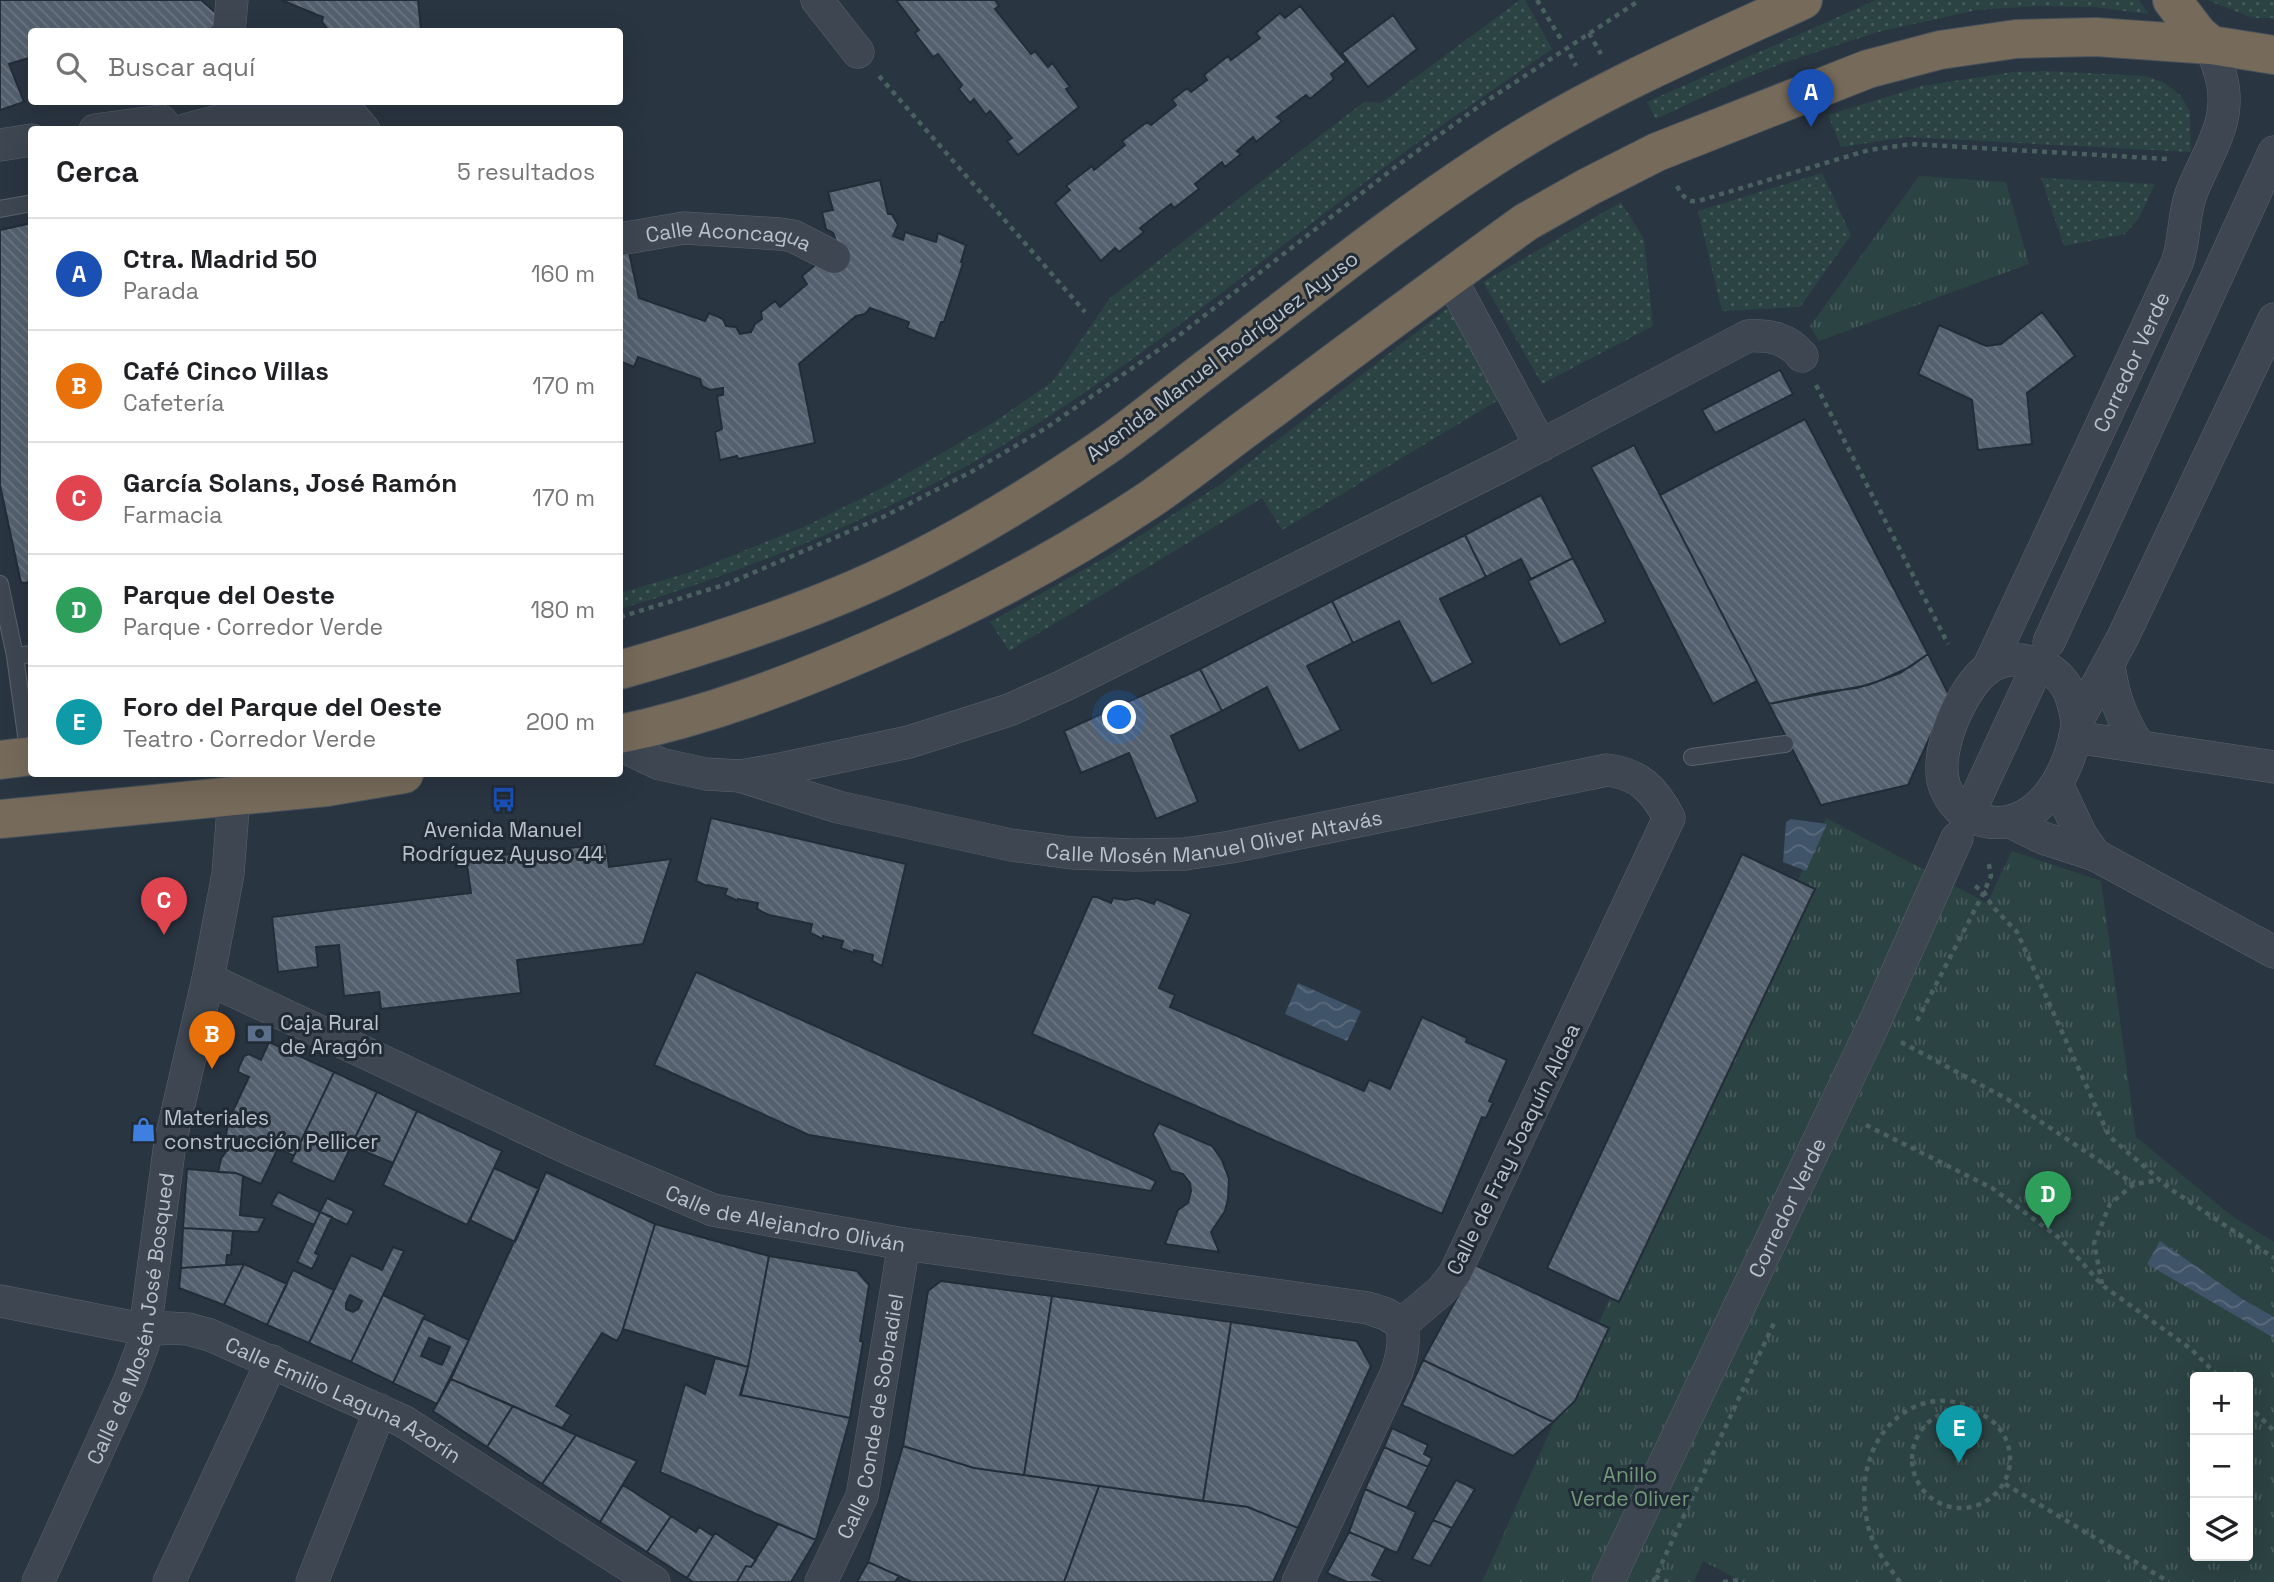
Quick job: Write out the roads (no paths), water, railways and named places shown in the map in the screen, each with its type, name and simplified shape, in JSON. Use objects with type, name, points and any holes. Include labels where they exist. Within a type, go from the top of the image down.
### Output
[{"type":"highway","name":"Avenida Manuel Rodríguez Ayuso","points":[[623,669],[682,653],[842,595],[979,526],[1043,488],[1113,441],[1396,224],[1514,144],[1619,85],[1803,0]]},
{"type":"highway","points":[[2172,0],[2198,34],[2211,45]]},
{"type":"highway","points":[[623,733],[672,723],[765,693],[930,624],[1062,555],[1152,497],[1526,222],[1657,152],[1868,69],[1940,50],[2016,39],[2096,37],[2211,45],[2274,55]]},
{"type":"highway","points":[[0,819],[227,785],[327,788],[388,777]]},
{"type":"street","points":[[229,28],[232,0]]},
{"type":"street","points":[[817,0],[858,52]]},
{"type":"street","name":"Corredor Verde","points":[[2010,822],[1986,822],[1968,816],[1949,796],[1941,766],[1943,750],[1967,695],[1988,668],[2171,280],[2182,249],[2190,196],[2221,124],[2224,88],[2211,45]]},
{"type":"street","points":[[126,126],[172,120],[354,117],[360,126]]},
{"type":"street","points":[[0,145],[28,141]]},
{"type":"street","name":"Corredor Verde","points":[[2049,642],[2274,152]]},
{"type":"street","name":"Calle Aconcagua","points":[[623,238],[684,228],[780,234],[793,236],[834,257]]},
{"type":"street","points":[[1450,277],[1541,446]]},
{"type":"street","points":[[2010,822],[2041,804],[2057,785],[2070,757],[2076,729],[2182,516],[2274,319]]},
{"type":"street","points":[[623,746],[660,764],[706,774],[740,776],[909,742],[1009,710],[1063,686],[1541,446],[1748,336],[1765,335],[1775,338],[1796,349],[1802,356]]},
{"type":"street","points":[[1988,668],[2012,660],[2032,662],[2045,667],[2065,683],[2071,694],[2076,729]]},
{"type":"street","points":[[2109,665],[2118,710],[2139,747]]},
{"type":"street","points":[[1976,798],[2030,682]]},
{"type":"street","points":[[2076,729],[2139,747],[2274,767]]},
{"type":"street","name":"Calle Mosén Manuel Oliver Altavás","points":[[740,776],[821,802],[892,820],[1011,845],[1072,853],[1173,854],[1231,847],[1607,770],[1623,772],[1651,790],[1669,818]]},
{"type":"street","name":"Calle de Mosén José Bosqued","points":[[38,1582],[134,1371],[146,1330],[170,1143],[208,979],[228,874],[227,785]]},
{"type":"street","points":[[2057,785],[2081,835],[2095,855]]},
{"type":"street","name":"Calle de Fray Joaquín Aldea","points":[[1402,1324],[1442,1290],[1455,1273],[1669,818]]},
{"type":"street","points":[[2010,822],[2043,838],[2095,855],[2274,952]]},
{"type":"street","name":"Corredor Verde","points":[[1610,1578],[1873,1026],[1957,838]]},
{"type":"street","name":"Calle de Alejandro Oliván","points":[[208,979],[572,1150],[713,1210],[904,1244],[1368,1308],[1386,1314],[1402,1324]]},
{"type":"street","name":"Calle Conde de Sobradiel","points":[[821,1582],[862,1496],[904,1244]]},
{"type":"street","name":"Calle Emilio Laguna Azorín","points":[[0,1301],[146,1330],[188,1329],[210,1335],[380,1410],[423,1433],[654,1582]]},
{"type":"street","points":[[1298,1582],[1396,1374],[1403,1347],[1402,1324]]},
{"type":"street","points":[[169,1582],[272,1362]]},
{"type":"street","points":[[312,1582],[380,1410]]},
{"type":"lane","points":[[0,209],[28,204]]},
{"type":"lane","points":[[0,584],[15,656],[20,758]]},
{"type":"lane","points":[[15,656],[28,654]]},
{"type":"lane","points":[[1692,757],[1785,744]]},
{"type":"water","points":[[1791,819],[1827,824],[1806,871],[1783,862],[1786,822]]},
{"type":"water","points":[[1298,983],[1361,1011],[1347,1041],[1285,1014]]},
{"type":"water","points":[[2160,1241],[2242,1299],[2274,1317],[2274,1338],[2147,1264]]},
{"type":"place","name":"Ctra. Madrid 50","points":[[1811,127]]},
{"type":"place","name":"Avenida Manuel Rodríguez Ayuso 44","points":[[503,800]]},
{"type":"place","name":"García Solans, José Ramón","points":[[164,935]]},
{"type":"place","name":"Caja Rural de Aragón","points":[[260,1034]]},
{"type":"place","name":"Café Cinco Villas","points":[[212,1069]]},
{"type":"place","name":"Materiales construcción Pellicer","points":[[144,1129]]},
{"type":"place","name":"Parque del Oeste","points":[[2048,1229]]},
{"type":"place","name":"Foro del Parque del Oeste","points":[[1959,1463]]},
{"type":"park label","name":"Anillo Verde Oliver","points":[[1630,1486]]}]
